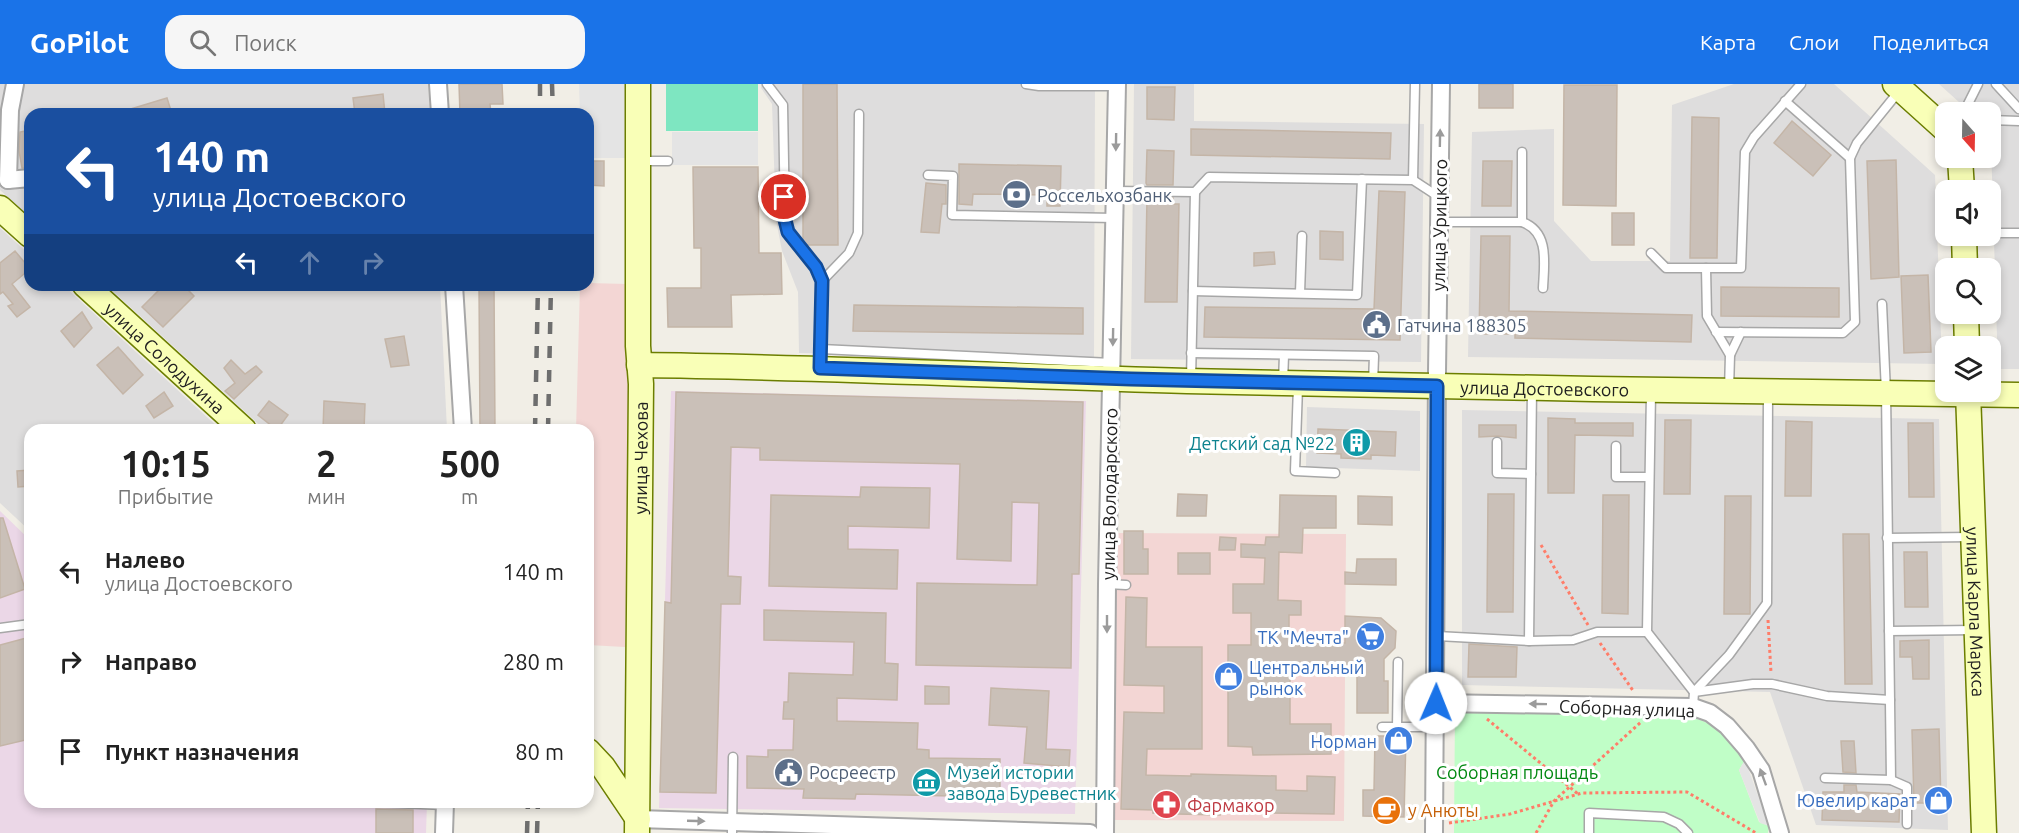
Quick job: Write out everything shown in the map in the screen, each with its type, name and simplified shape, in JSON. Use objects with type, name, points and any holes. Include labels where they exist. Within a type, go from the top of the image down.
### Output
[{"type":"street","points":[[15,84],[10,110],[4,184],[24,179]]},
{"type":"street","points":[[438,84],[440,108]]},
{"type":"street","name":"улица Чехова","points":[[638,826],[641,407],[639,84]]},
{"type":"street","name":"улица Урицкого","points":[[1434,833],[1441,84]]},
{"type":"street","name":"улица Володарского","points":[[1105,833],[1107,584],[1117,85]]},
{"type":"street","points":[[1898,87],[1935,120]]},
{"type":"street","points":[[0,208],[24,230]]},
{"type":"street","name":"улица Солодухина","points":[[92,291],[237,424]]},
{"type":"street","points":[[454,291],[463,424]]},
{"type":"street","name":"улица Достоевского","points":[[639,365],[821,359],[1112,370],[1191,381],[1935,393]]},
{"type":"street","name":"улица Достоевского","points":[[2001,394],[2019,394]]},
{"type":"street","name":"улица Карла Маркса","points":[[1968,402],[1984,833]]},
{"type":"street","name":"Соборная улица","points":[[1436,703],[1693,700],[1727,726],[1761,770],[1780,833]]},
{"type":"street","points":[[595,759],[614,772],[623,773],[639,764]]},
{"type":"street","points":[[595,759],[638,826],[1090,833]]},
{"type":"street","points":[[444,833],[445,808]]},
{"type":"lane","points":[[767,84],[783,105],[785,220],[788,232],[816,267],[822,281],[821,359]]},
{"type":"lane","points":[[1026,84],[1039,86],[1117,85]]},
{"type":"lane","points":[[1413,180],[1415,84]]},
{"type":"lane","points":[[1651,253],[1666,268],[1741,268],[1745,152],[1754,137],[1801,84]]},
{"type":"lane","points":[[1969,102],[1978,84]]},
{"type":"lane","points":[[1996,84],[2019,109]]},
{"type":"lane","points":[[1716,332],[1844,333],[1856,322],[1850,158],[1857,143],[1898,87]]},
{"type":"lane","points":[[1785,101],[1850,158]]},
{"type":"lane","points":[[822,281],[849,252],[858,233],[859,114]]},
{"type":"lane","points":[[2001,120],[2019,121]]},
{"type":"lane","points":[[1522,152],[1522,222]]},
{"type":"lane","points":[[639,160],[668,161]]},
{"type":"lane","points":[[928,175],[952,176],[952,215],[1115,218]]},
{"type":"lane","points":[[1191,381],[1195,192],[1209,177],[1413,180],[1440,197]]},
{"type":"lane","points":[[1193,291],[1357,295],[1362,179]]},
{"type":"lane","points":[[1115,191],[1195,192]]},
{"type":"lane","points":[[1439,222],[1522,222],[1532,226],[1541,239],[1544,252],[1543,288]]},
{"type":"lane","points":[[2001,232],[2019,232]]},
{"type":"lane","points":[[1300,293],[1302,236]]},
{"type":"lane","points":[[1706,268],[1707,316],[1730,355]]},
{"type":"lane","points":[[1882,304],[1886,393],[1891,780]]},
{"type":"lane","points":[[1729,390],[1730,355],[1741,332]]},
{"type":"lane","points":[[1191,352],[1374,357],[1373,385]]},
{"type":"lane","points":[[1284,355],[1291,383],[1295,471],[1335,473]]},
{"type":"lane","points":[[1529,641],[1532,387]]},
{"type":"lane","points":[[1651,389],[1647,632],[1693,700]]},
{"type":"lane","points":[[1693,700],[1767,603],[1768,391]]},
{"type":"lane","points":[[1497,442],[1497,473],[1531,474]]},
{"type":"lane","points":[[1616,446],[1616,477],[1649,477]]},
{"type":"lane","points":[[1887,538],[1973,537]]},
{"type":"lane","points":[[1107,584],[1126,585]]},
{"type":"lane","points":[[0,628],[24,625]]},
{"type":"lane","points":[[1889,631],[1976,630]]},
{"type":"lane","points":[[1437,636],[1529,641],[1573,640],[1597,632],[1647,632]]},
{"type":"lane","points":[[1397,727],[1398,662]]},
{"type":"lane","points":[[1693,700],[1753,684],[1772,684],[1827,696],[1890,700]]},
{"type":"lane","points":[[1382,727],[1435,728]]},
{"type":"lane","points":[[732,828],[733,757]]},
{"type":"lane","points":[[1825,777],[1891,780],[1907,787],[1907,824]]},
{"type":"lane","points":[[1589,833],[1589,813],[1664,817],[1678,824],[1688,833]]},
{"type":"path","points":[[1530,526],[1593,633],[1636,696]]},
{"type":"path","points":[[1767,603],[1772,684]]},
{"type":"path","points":[[1478,712],[1578,794]]},
{"type":"path","points":[[1536,833],[1554,801],[1647,717]]},
{"type":"shaded area","points":[[0,84],[428,84],[430,108],[24,108],[24,212],[0,190]]},
{"type":"shaded area","points":[[579,84],[627,84],[628,158],[594,158],[594,108],[580,108]]},
{"type":"shaded area","points":[[761,84],[1095,84],[1094,358],[799,353],[798,292],[782,251],[776,220],[772,104],[761,88]]},
{"type":"shaded area","points":[[1134,84],[1194,84],[1194,121],[1424,124],[1421,362],[1131,359]]},
{"type":"shaded area","points":[[1734,84],[1834,84],[1935,175],[1935,246],[1938,246],[1938,258],[1935,258],[1935,324],[1941,324],[1941,336],[1935,336],[1935,364],[1468,357],[1472,132],[1554,129],[1554,221],[1591,261],[1670,261],[1672,105]]},
{"type":"shaded area","points":[[1939,84],[2019,84],[2019,369],[2001,369],[2001,336],[1997,336],[1997,324],[2001,324],[2001,258],[1995,258],[1994,246],[2001,246],[2001,180],[1992,180],[1992,168],[2001,168],[2001,102],[1959,102]]},
{"type":"shaded area","points":[[672,132],[758,132],[758,165],[672,165]]},
{"type":"shaded area","points":[[0,228],[24,250],[24,291],[70,291],[214,424],[24,424],[24,525],[0,503]]},
{"type":"shaded area","points":[[594,283],[627,284],[629,457],[625,647],[594,645],[594,424],[576,424],[580,291],[594,291]]},
{"type":"shaded area","points":[[113,291],[440,291],[447,424],[258,424]]},
{"type":"shaded area","points":[[671,391],[1086,401],[1075,814],[659,808]]},
{"type":"shaded area","points":[[1307,407],[1420,411],[1420,471],[1306,467]]},
{"type":"shaded area","points":[[1462,410],[1939,419],[1948,830],[1816,825],[1770,692],[1462,685]]},
{"type":"shaded area","points":[[0,511],[24,534],[24,808],[427,808],[426,833],[0,833]]},
{"type":"shaded area","name":"Центральный рынок","points":[[1113,533],[1346,534],[1344,821],[1111,820]]},
{"type":"shaded area","points":[[1745,760],[1769,826],[1760,823],[1739,770]]},
{"type":"green space","points":[[666,84],[758,84],[758,131],[666,131]]},
{"type":"green space","name":"Соборная площадь","points":[[1455,708],[1685,716],[1705,722],[1720,731],[1745,760],[1739,770],[1759,822],[1769,826],[1768,833],[1454,833]]},
{"type":"building","points":[[459,84],[502,84],[503,104],[490,104],[490,108],[460,108]]},
{"type":"building","points":[[803,84],[837,84],[838,245],[807,245],[803,241]]},
{"type":"building","points":[[1479,84],[1513,84],[1513,108],[1479,108]]},
{"type":"building","points":[[1564,85],[1617,85],[1616,206],[1563,205]]},
{"type":"building","points":[[1147,87],[1175,87],[1174,120],[1147,119]]},
{"type":"building","points":[[383,94],[384,108],[354,108],[353,98]]},
{"type":"building","points":[[167,98],[170,108],[134,108]]},
{"type":"building","points":[[1692,117],[1719,118],[1717,258],[1690,258]]},
{"type":"building","points":[[1792,121],[1831,155],[1813,176],[1774,143]]},
{"type":"building","points":[[1191,129],[1391,133],[1390,159],[1191,155]]},
{"type":"building","points":[[24,131],[24,168],[22,168],[19,151],[20,132]]},
{"type":"building","points":[[1147,150],[1174,151],[1173,185],[1147,185]]},
{"type":"building","points":[[1896,160],[1899,277],[1871,279],[1867,161]]},
{"type":"building","points":[[594,161],[604,161],[604,186],[594,185]]},
{"type":"building","points":[[1483,161],[1512,161],[1511,206],[1482,206]]},
{"type":"building","points":[[959,164],[1061,166],[1060,206],[1047,206],[1047,195],[973,194],[972,205],[959,204]]},
{"type":"building","points":[[693,167],[758,167],[759,253],[781,253],[782,294],[731,295],[732,327],[668,327],[667,288],[701,288],[701,248],[694,248]]},
{"type":"building","points":[[926,183],[946,185],[946,204],[942,204],[939,233],[921,232]]},
{"type":"building","points":[[1379,191],[1405,192],[1400,340],[1204,337],[1205,307],[1374,309]]},
{"type":"building","points":[[1147,198],[1173,198],[1173,204],[1179,204],[1177,302],[1145,302]]},
{"type":"building","points":[[1612,213],[1634,213],[1634,245],[1612,245]]},
{"type":"building","points":[[1320,231],[1343,232],[1343,260],[1320,259]]},
{"type":"building","points":[[1481,236],[1510,236],[1509,311],[1692,315],[1691,342],[1515,338],[1515,334],[1479,334]]},
{"type":"building","points":[[15,251],[24,262],[24,274],[12,284],[30,307],[17,317],[8,306],[13,304],[3,292],[0,294],[0,263]]},
{"type":"building","points":[[1274,252],[1275,264],[1254,266],[1254,253]]},
{"type":"building","points":[[1928,275],[1931,352],[1904,353],[1901,276]]},
{"type":"building","points":[[1721,287],[1839,288],[1839,317],[1721,316]]},
{"type":"building","points":[[158,291],[189,291],[194,296],[163,327],[142,307]]},
{"type":"building","points":[[479,291],[494,291],[495,424],[480,424]]},
{"type":"building","points":[[854,305],[1083,308],[1083,334],[853,331]]},
{"type":"building","points":[[82,312],[92,328],[74,347],[61,331]]},
{"type":"building","points":[[404,336],[409,365],[391,367],[385,339]]},
{"type":"building","points":[[118,347],[143,375],[123,394],[97,365]]},
{"type":"building","points":[[231,360],[245,374],[256,366],[262,372],[234,399],[225,391],[235,383],[224,368]]},
{"type":"building","points":[[164,392],[173,406],[154,418],[146,406]]},
{"type":"building","points":[[676,392],[1083,402],[1079,574],[1072,574],[1071,668],[916,665],[917,583],[1037,585],[1039,503],[1012,502],[1011,561],[957,559],[960,464],[760,460],[760,448],[731,447],[728,576],[741,577],[740,604],[721,604],[716,793],[660,792],[665,602],[671,603]]},
{"type":"building","points":[[269,401],[288,415],[281,424],[269,424],[258,415]]},
{"type":"building","points":[[324,401],[365,404],[364,424],[323,424]]},
{"type":"building","points":[[1548,418],[1575,419],[1575,423],[1633,423],[1633,436],[1575,435],[1574,493],[1548,493]]},
{"type":"building","points":[[1665,420],[1691,420],[1690,494],[1664,494]]},
{"type":"building","points":[[1786,421],[1812,422],[1811,496],[1785,496]]},
{"type":"building","points":[[1908,423],[1933,423],[1934,497],[1909,497]]},
{"type":"building","points":[[1479,425],[1516,425],[1516,438],[1479,437]]},
{"type":"building","name":"Детский сад №22","points":[[1318,429],[1396,432],[1395,456],[1371,455],[1371,459],[1341,458],[1341,454],[1317,453]]},
{"type":"building","points":[[24,470],[24,486],[18,487],[17,471]]},
{"type":"building","points":[[861,487],[930,488],[929,528],[848,526],[848,549],[898,550],[897,589],[769,586],[771,495],[860,497]]},
{"type":"building","points":[[1178,494],[1207,495],[1206,516],[1177,516]]},
{"type":"building","points":[[1488,494],[1514,494],[1513,612],[1487,612]]},
{"type":"building","points":[[1280,495],[1336,496],[1336,528],[1303,528],[1302,553],[1279,552],[1278,600],[1301,601],[1301,615],[1289,615],[1289,642],[1345,643],[1345,616],[1381,618],[1396,631],[1395,648],[1384,659],[1384,681],[1388,681],[1388,713],[1357,713],[1357,668],[1290,666],[1290,724],[1331,724],[1331,754],[1253,755],[1252,747],[1228,746],[1228,645],[1251,645],[1251,613],[1233,613],[1233,584],[1264,584],[1265,558],[1241,557],[1241,544],[1265,545],[1266,537],[1279,537]]},
{"type":"building","points":[[1603,495],[1629,495],[1628,614],[1602,613]]},
{"type":"building","points":[[1358,496],[1392,497],[1392,525],[1358,524]]},
{"type":"building","points":[[1725,496],[1751,496],[1750,614],[1724,614]]},
{"type":"building","points":[[0,518],[3,518],[24,589],[0,598]]},
{"type":"building","points":[[1124,531],[1143,531],[1143,549],[1148,549],[1148,574],[1124,574]]},
{"type":"building","points":[[1843,534],[1869,534],[1872,684],[1845,684]]},
{"type":"building","points":[[1220,537],[1236,538],[1235,550],[1219,550]]},
{"type":"building","points":[[1904,552],[1927,552],[1928,607],[1905,607]]},
{"type":"building","points":[[1178,553],[1210,553],[1210,574],[1178,574]]},
{"type":"building","points":[[1357,559],[1396,559],[1396,585],[1345,584],[1345,572],[1356,573]]},
{"type":"building","points":[[1126,597],[1147,598],[1146,647],[1202,647],[1202,749],[1147,749],[1146,775],[1276,776],[1276,790],[1307,791],[1307,776],[1335,777],[1334,814],[1220,812],[1220,815],[1177,814],[1153,813],[1153,810],[1121,809],[1124,712],[1164,713],[1164,686],[1124,685]]},
{"type":"building","points":[[764,610],[886,613],[885,663],[898,664],[897,700],[837,698],[837,721],[918,723],[917,749],[929,750],[929,758],[1000,759],[1000,797],[856,794],[855,799],[803,798],[804,789],[747,788],[747,756],[768,757],[768,750],[793,750],[794,719],[783,719],[784,702],[788,702],[789,673],[853,675],[854,642],[764,640]]},
{"type":"building","points":[[24,639],[24,740],[0,746],[0,645]]},
{"type":"building","points":[[1929,640],[1929,679],[1913,679],[1912,657],[1900,657],[1900,641]]},
{"type":"building","points":[[1469,644],[1517,647],[1516,677],[1468,677]]},
{"type":"building","points":[[925,686],[949,687],[949,704],[925,704]]},
{"type":"building","points":[[991,688],[1049,691],[1046,749],[1070,750],[1069,767],[1024,763],[1027,727],[989,725]]},
{"type":"building","points":[[1939,729],[1941,803],[1914,803],[1912,730]]},
{"type":"building","points":[[1375,736],[1406,736],[1404,817],[1363,816],[1363,790],[1374,790]]},
{"type":"building","points":[[1841,741],[1854,741],[1856,773],[1843,772]]},
{"type":"building","points":[[1844,785],[1856,785],[1857,792],[1900,794],[1899,822],[1822,820],[1823,792],[1844,792]]},
{"type":"building","points":[[376,809],[413,810],[413,833],[376,833]]},
{"type":"railway","points":[[540,84],[540,108]]},
{"type":"railway","points":[[552,84],[553,108]]},
{"type":"railway","points":[[535,424],[538,291]]},
{"type":"railway","points":[[548,424],[551,291]]},
{"type":"railway","points":[[527,833],[528,808]]},
{"type":"railway","points":[[537,833],[538,808]]},
{"type":"place","name":"Россельхозбанк","points":[[1016,195]]},
{"type":"place","name":"Гатчина 188305","points":[[1376,325]]},
{"type":"place","name":"Детский сад №22","points":[[1356,443]]},
{"type":"place","name":"ТК \"Мечта\"","points":[[1370,637]]},
{"type":"place","name":"Центральный рынок","points":[[1228,677]]},
{"type":"place","name":"Норман","points":[[1398,741]]},
{"type":"place","name":"Росреестр","points":[[788,772]]},
{"type":"place","name":"Музей истории завода Буревестник","points":[[926,782]]},
{"type":"place","name":"Ювелир карат","points":[[1938,800]]},
{"type":"place","name":"Фармакор","points":[[1166,805]]},
{"type":"place","name":"у Анюты","points":[[1387,810]]},
{"type":"route","points":[[784,197],[788,232],[816,267],[822,281],[820,368],[1131,379],[1437,386],[1436,703]]}]
